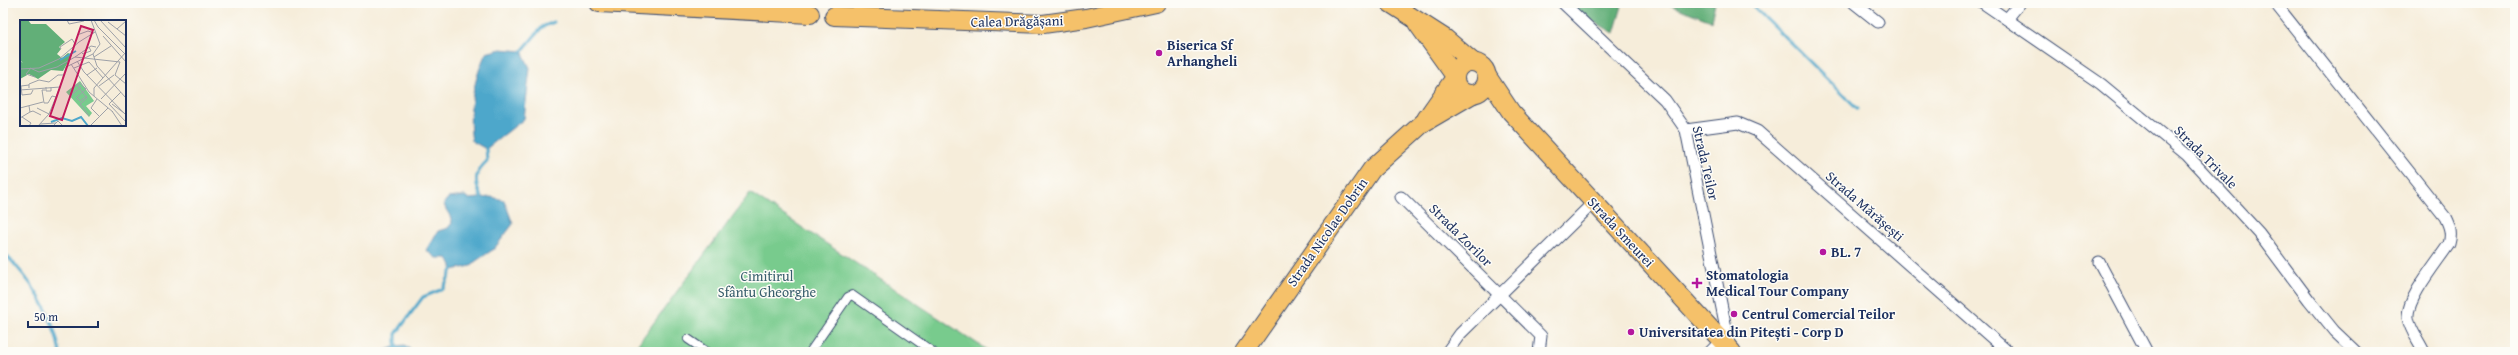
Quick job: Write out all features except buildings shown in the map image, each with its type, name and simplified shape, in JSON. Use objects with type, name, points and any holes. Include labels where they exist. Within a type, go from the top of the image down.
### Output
[{"type":"main road","points":[[599,3],[771,12],[806,7]]},
{"type":"main road","points":[[1390,3],[1412,16],[1446,39],[1473,62],[1482,66],[1487,76],[1485,86],[1472,94],[1458,88],[1455,77],[1412,16]]},
{"type":"main road","name":"Calea Drăgășani","points":[[806,7],[818,20],[829,19],[838,7],[876,18],[1043,24],[1086,18],[1150,4]]},
{"type":"main road","points":[[1455,77],[1463,64],[1473,62]]},
{"type":"main road","name":"Strada Smeurei","points":[[1487,76],[1511,112],[1594,202],[1723,349]]},
{"type":"main road","name":"Strada Nicolae Dobrin","points":[[1423,123],[1455,77]]},
{"type":"main road","name":"Strada Nicolae Dobrin","points":[[1244,352],[1365,178],[1391,151],[1423,123],[1472,94]]},
{"type":"main road","name":"Strada Smeurei","points":[[1472,94],[1511,112]]},
{"type":"street","points":[[1553,3],[1578,17]]},
{"type":"street","name":"Strada Teilor","points":[[1563,3],[1665,100],[1686,130],[1723,349]]},
{"type":"street","points":[[1854,3],[1878,22]]},
{"type":"street","name":"Strada Trivale","points":[[1983,3],[2102,84],[2187,155],[2259,233],[2313,305],[2356,352]]},
{"type":"street","points":[[2007,19],[2020,3]]},
{"type":"street","points":[[2275,3],[2445,217],[2450,228],[2451,236],[2448,244],[2416,293],[2409,308],[2411,327],[2424,352]]},
{"type":"street","name":"Strada Mărășești","points":[[1686,130],[1738,123],[1757,131],[2008,352]]},
{"type":"street","name":"Strada Zorilor","points":[[1401,197],[1541,336],[1539,352]]},
{"type":"street","points":[[1447,352],[1460,334],[1499,294],[1594,202]]},
{"type":"street","points":[[2099,262],[2147,352]]},
{"type":"street","points":[[810,352],[848,297],[852,295],[933,352]]},
{"type":"street","points":[[688,339],[706,352]]},
{"type":"green space","points":[[1561,3],[1623,3],[1614,33]]},
{"type":"green space","points":[[1665,3],[1715,3],[1711,21]]},
{"type":"green space","name":"Cimitirul Sfântu Gheorghe","points":[[750,193],[990,352],[632,352]]},
{"type":"water","points":[[501,49],[522,51],[530,68],[524,119],[486,149],[472,141],[470,119],[471,107],[478,73],[486,53]]},
{"type":"water","points":[[465,196],[469,199],[491,197],[504,200],[513,224],[494,249],[471,266],[452,270],[452,265],[447,258],[436,258],[426,250],[438,231],[448,228],[452,223],[444,203],[448,198]]},
{"type":"water","points":[[405,345],[413,352],[381,352],[396,346]]},
{"type":"waterway","points":[[1750,3],[1858,109]]},
{"type":"waterway","points":[[522,51],[542,27],[554,22]]},
{"type":"waterway","points":[[481,197],[476,178],[480,169],[487,161],[486,149]]},
{"type":"waterway","points":[[3,252],[32,286],[46,310],[52,323],[60,352]]},
{"type":"waterway","points":[[396,346],[396,334],[414,309],[423,297],[443,289],[452,270]]},
{"type":"place","name":"Biserica Sf Arhangheli","points":[[1159,53]]},
{"type":"place","name":"BL. 7","points":[[1823,252]]},
{"type":"place","name":"Stomatologia Medical Tour Company","points":[[1697,283]]},
{"type":"place","name":"Centrul Comercial Teilor","points":[[1734,314]]},
{"type":"place","name":"Universitatea din Pitești - Corp D","points":[[1631,332]]}]
